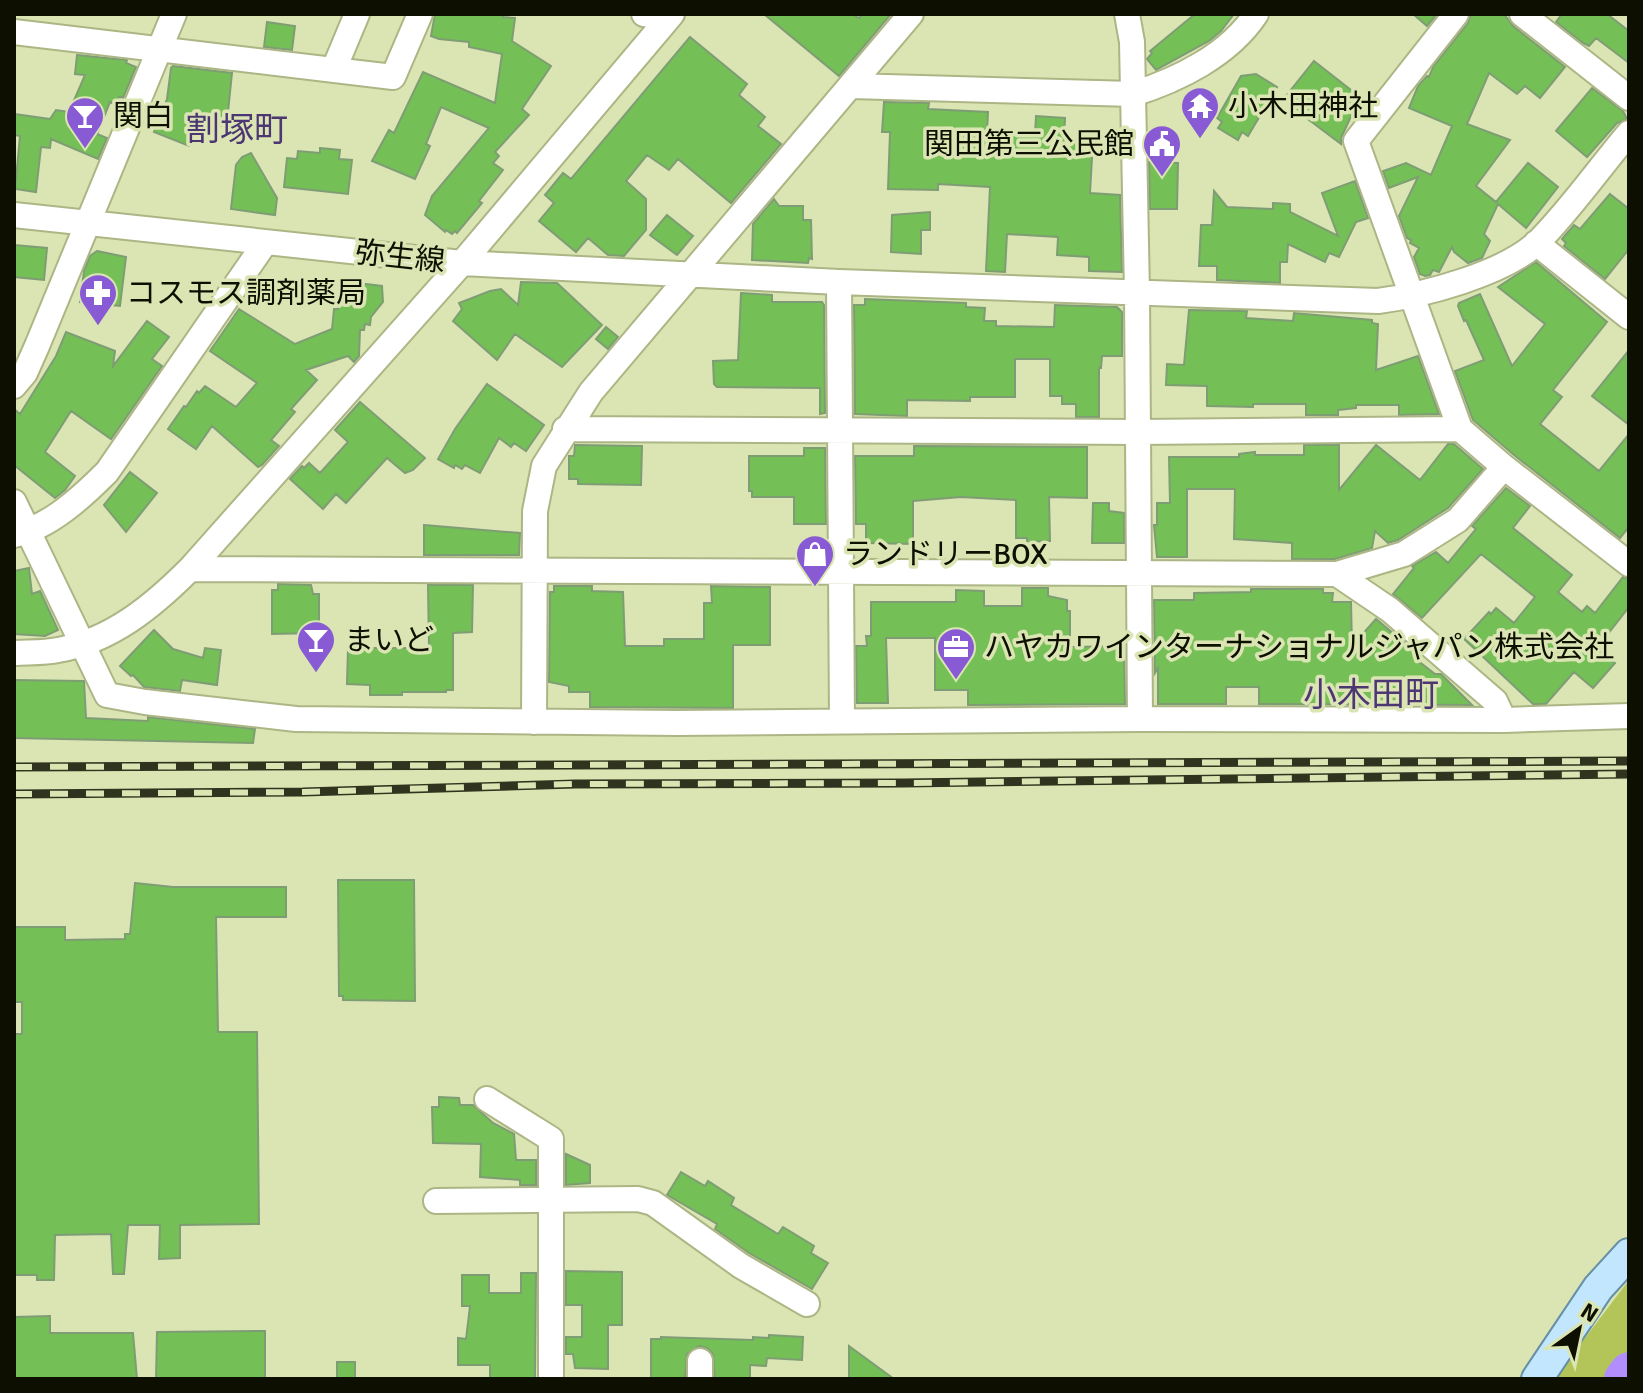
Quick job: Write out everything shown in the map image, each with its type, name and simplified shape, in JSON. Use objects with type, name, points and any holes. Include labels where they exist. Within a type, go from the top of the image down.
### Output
[{"type":"main road","points":[[1537,1379],[1598,1288],[1629,1254]]},
{"type":"street","points":[[14,386],[25,373],[26,344],[89,224],[174,14]]},
{"type":"street","points":[[334,69],[357,14]]},
{"type":"street","points":[[14,32],[393,77],[420,14]]},
{"type":"street","points":[[644,14],[671,16]]},
{"type":"street","points":[[534,722],[535,511],[544,466],[591,392],[911,14]]},
{"type":"street","points":[[1127,14],[1132,42],[1137,293],[1140,719]]},
{"type":"street","points":[[851,86],[1133,94],[1155,88],[1202,64],[1228,45],[1256,14]]},
{"type":"street","points":[[1456,14],[1356,141],[1460,429],[1629,564]]},
{"type":"street","points":[[1522,14],[1629,98]]},
{"type":"street","name":"弥生線","points":[[14,215],[462,263],[671,16]]},
{"type":"street","points":[[14,653],[58,650],[81,644],[127,623],[158,601],[462,263],[689,276],[1378,301],[1412,297],[1454,285],[1497,267],[1536,243],[1629,133]]},
{"type":"street","points":[[21,534],[83,495],[107,472],[265,243]]},
{"type":"street","points":[[1536,243],[1629,317]]},
{"type":"street","points":[[839,282],[842,720]]},
{"type":"street","points":[[565,429],[1138,432],[1460,429]]},
{"type":"street","points":[[190,569],[1337,574],[1404,554],[1458,520],[1504,467]]},
{"type":"street","points":[[14,502],[21,534],[107,695],[145,702],[296,719],[534,722],[1504,720],[1629,716]]},
{"type":"street","points":[[1337,574],[1390,610],[1495,701],[1504,720]]},
{"type":"street","points":[[487,1099],[551,1139],[551,1379]]},
{"type":"street","points":[[436,1201],[638,1199],[653,1203],[709,1240],[741,1266],[807,1304]]},
{"type":"green space","points":[[1629,1280],[1629,1379],[1554,1379]]},
{"type":"building","points":[[435,14],[503,14],[503,17],[515,18],[512,41],[551,66],[522,109],[529,115],[495,152],[499,156],[493,163],[503,170],[479,201],[482,203],[457,233],[452,234],[425,215],[432,196],[489,128],[441,107],[426,144],[430,146],[415,179],[372,161],[389,130],[394,133],[423,72],[495,103],[502,54],[469,47],[469,42],[431,36]]},
{"type":"building","points":[[764,14],[852,14],[859,18],[863,14],[891,14],[839,76]]},
{"type":"building","points":[[1195,14],[1234,14],[1209,41],[1156,70],[1147,59],[1152,53],[1150,51]]},
{"type":"building","points":[[1413,14],[1437,14],[1427,26]]},
{"type":"building","points":[[1471,14],[1504,14],[1513,26],[1565,67],[1540,98],[1525,86],[1517,94],[1489,73],[1467,124],[1510,140],[1476,186],[1496,202],[1528,163],[1558,187],[1526,228],[1498,204],[1484,234],[1490,241],[1482,258],[1468,263],[1452,247],[1439,272],[1433,270],[1425,276],[1420,274],[1414,257],[1419,248],[1410,243],[1399,216],[1418,177],[1389,188],[1383,171],[1406,163],[1431,175],[1452,126],[1409,108],[1418,86],[1429,77],[1433,67],[1468,23]]},
{"type":"building","points":[[1562,14],[1607,14],[1629,31],[1629,63],[1596,38],[1589,46],[1583,43],[1556,22]]},
{"type":"building","points":[[267,22],[295,26],[292,50],[264,47]]},
{"type":"building","points":[[690,37],[747,84],[739,95],[765,117],[758,126],[781,144],[731,203],[678,159],[669,170],[647,155],[626,181],[646,199],[646,230],[624,256],[608,255],[588,238],[576,252],[539,221],[554,203],[545,195],[563,173],[571,179]]},
{"type":"building","points":[[77,55],[127,60],[126,63],[136,67],[123,98],[119,97],[116,105],[110,102],[97,134],[107,138],[98,159],[51,139],[50,148],[41,147],[36,192],[15,189],[20,136],[14,135],[14,114],[50,119],[56,110],[69,112],[85,75],[75,74]]},
{"type":"building","points":[[1314,61],[1360,97],[1341,144],[1289,105],[1286,96]]},
{"type":"building","points":[[173,66],[232,73],[227,122],[189,146],[154,132],[167,99]]},
{"type":"building","points":[[1256,74],[1277,87],[1248,136],[1242,132],[1238,140],[1218,128],[1222,122],[1217,118],[1241,76]]},
{"type":"building","points":[[1592,88],[1623,111],[1627,119],[1617,123],[1587,157],[1556,131]]},
{"type":"building","points":[[884,102],[929,103],[928,109],[988,112],[987,133],[1035,135],[1036,116],[1065,118],[1064,139],[1093,140],[1090,193],[1120,195],[1122,272],[1089,271],[1089,257],[1057,255],[1058,237],[1007,234],[1005,272],[986,271],[990,187],[938,184],[938,190],[888,189],[890,132],[882,132]]},
{"type":"building","points":[[320,148],[340,150],[339,159],[352,160],[348,194],[284,187],[287,158],[297,159],[298,151],[320,153]]},
{"type":"building","points":[[251,153],[277,198],[275,215],[231,209],[236,165],[242,157]]},
{"type":"building","name":"関田第三公民館","points":[[1149,162],[1178,163],[1177,209],[1150,209]]},
{"type":"building","points":[[1355,181],[1368,218],[1356,222],[1339,257],[1329,253],[1325,262],[1288,244],[1287,262],[1280,262],[1280,283],[1217,280],[1217,266],[1199,266],[1201,225],[1212,225],[1214,191],[1227,207],[1273,209],[1273,203],[1290,204],[1290,212],[1338,236],[1322,193]]},
{"type":"building","points":[[1610,194],[1629,209],[1629,249],[1605,279],[1564,246],[1566,243],[1562,239],[1574,225],[1580,229]]},
{"type":"building","points":[[774,199],[779,206],[803,206],[803,220],[811,220],[812,259],[809,258],[808,263],[752,260],[753,224]]},
{"type":"building","points":[[930,212],[930,230],[921,230],[921,254],[891,252],[892,215]]},
{"type":"building","points":[[667,215],[693,236],[677,255],[650,235]]},
{"type":"building","points":[[14,245],[47,248],[44,280],[14,277]]},
{"type":"building","points":[[97,251],[126,257],[120,306],[80,302],[84,271],[90,256]]},
{"type":"building","points":[[1536,262],[1607,322],[1553,390],[1562,397],[1540,424],[1599,471],[1629,434],[1629,527],[1620,538],[1473,420],[1455,371],[1484,360],[1464,321],[1459,303],[1480,294],[1512,366],[1545,324],[1498,287]]},
{"type":"building","points":[[341,281],[382,286],[383,302],[371,317],[370,325],[365,324],[364,330],[360,330],[359,356],[354,362],[348,356],[306,370],[317,380],[291,409],[295,412],[271,440],[279,446],[262,465],[258,467],[212,426],[196,449],[168,429],[184,406],[205,386],[236,407],[257,383],[210,351],[239,309],[295,344],[332,329]]},
{"type":"building","points":[[521,282],[557,283],[602,325],[562,367],[515,334],[497,360],[453,321],[462,309],[459,303],[490,291],[501,289],[518,305]]},
{"type":"building","points":[[741,293],[772,295],[772,302],[822,302],[825,413],[820,414],[820,388],[717,387],[714,384],[713,361],[738,360]]},
{"type":"building","points":[[865,299],[966,303],[966,307],[985,308],[984,321],[996,321],[996,326],[1054,327],[1055,305],[1117,307],[1122,312],[1122,356],[1102,356],[1099,368],[1099,417],[1076,417],[1076,404],[1062,404],[1062,396],[1050,396],[1050,359],[1015,359],[1015,397],[970,397],[970,401],[907,400],[907,416],[855,414],[854,305],[865,305]]},
{"type":"building","points":[[1189,310],[1247,311],[1246,318],[1293,321],[1294,313],[1372,320],[1372,323],[1378,324],[1376,370],[1418,356],[1439,414],[1399,415],[1399,405],[1356,405],[1356,408],[1338,410],[1338,415],[1306,415],[1306,404],[1207,406],[1207,386],[1166,385],[1167,364],[1184,365]]},
{"type":"building","points":[[147,321],[169,337],[152,359],[162,366],[111,439],[71,411],[45,452],[75,476],[55,498],[14,465],[14,409],[20,414],[56,356],[66,332],[115,351],[113,366]]},
{"type":"building","points":[[606,327],[618,337],[608,349],[596,339]]},
{"type":"building","points":[[1629,350],[1629,425],[1592,396]]},
{"type":"building","points":[[487,384],[544,425],[526,451],[514,443],[511,447],[499,438],[480,473],[465,465],[462,469],[455,465],[454,468],[438,459]]},
{"type":"building","points":[[360,402],[425,458],[405,473],[387,458],[346,503],[336,494],[323,509],[290,479],[309,463],[320,473],[348,442],[335,430]]},
{"type":"building","points":[[1448,444],[1454,444],[1483,469],[1448,508],[1398,540],[1388,543],[1375,531],[1372,548],[1335,559],[1292,559],[1292,543],[1234,539],[1235,489],[1187,489],[1187,557],[1157,557],[1154,525],[1157,525],[1157,503],[1170,503],[1169,457],[1239,457],[1239,454],[1255,452],[1255,455],[1304,455],[1304,445],[1339,445],[1339,490],[1376,445],[1420,480]]},
{"type":"building","points":[[575,445],[642,446],[641,485],[578,484],[578,479],[569,479],[569,456],[574,456]]},
{"type":"building","points":[[914,446],[1087,447],[1087,498],[1049,497],[1050,541],[1027,542],[1027,538],[1016,538],[1016,500],[961,497],[913,501],[913,544],[866,543],[866,524],[856,524],[855,456],[914,456]]},
{"type":"building","points":[[804,448],[825,448],[826,524],[794,524],[794,497],[752,497],[752,491],[749,491],[749,456],[804,456]]},
{"type":"building","points":[[130,472],[157,493],[126,532],[104,505]]},
{"type":"building","points":[[1506,488],[1530,506],[1513,528],[1572,575],[1558,592],[1582,612],[1587,606],[1595,613],[1623,577],[1629,579],[1629,607],[1597,648],[1615,663],[1593,688],[1574,672],[1546,704],[1533,704],[1464,639],[1496,608],[1514,623],[1535,597],[1481,554],[1422,618],[1393,594],[1414,568],[1412,566],[1436,552],[1448,563],[1476,529],[1472,526]]},
{"type":"building","points":[[1093,503],[1109,503],[1109,511],[1124,513],[1124,543],[1092,543]]},
{"type":"building","points":[[424,525],[520,533],[519,555],[424,555]]},
{"type":"building","points":[[29,568],[32,594],[40,591],[58,630],[45,636],[14,634],[14,571]]},
{"type":"building","points":[[278,584],[311,585],[313,594],[319,594],[319,633],[272,634],[272,590],[278,590]]},
{"type":"building","points":[[428,585],[473,585],[472,632],[453,633],[453,690],[370,695],[370,685],[347,684],[348,648],[429,648]]},
{"type":"building","points":[[554,586],[592,586],[592,591],[623,592],[625,646],[664,646],[664,639],[704,639],[704,603],[712,603],[711,586],[770,587],[770,645],[733,645],[733,708],[590,707],[590,692],[569,692],[569,686],[549,682],[550,592],[554,592]]},
{"type":"building","points":[[1022,588],[1048,588],[1048,596],[1067,600],[1070,647],[1124,646],[1125,704],[968,705],[968,690],[935,690],[935,638],[886,638],[888,703],[857,703],[856,646],[867,646],[866,636],[871,636],[871,602],[956,602],[956,590],[984,591],[984,606],[1022,606]]},
{"type":"building","points":[[1251,589],[1323,589],[1323,593],[1333,593],[1332,602],[1351,602],[1352,646],[1376,619],[1420,656],[1417,660],[1435,674],[1441,674],[1472,705],[1259,704],[1259,687],[1226,687],[1226,704],[1158,704],[1154,600],[1194,600],[1194,593],[1251,592]]},
{"type":"building","points":[[154,630],[173,649],[203,658],[205,648],[221,650],[217,685],[182,680],[180,691],[144,687],[131,676],[120,666]]},
{"type":"building","points":[[14,680],[84,681],[86,718],[148,721],[148,717],[255,729],[253,743],[14,738]]},
{"type":"building","points":[[338,880],[414,880],[415,1001],[343,1000],[343,996],[339,996]]},
{"type":"building","points":[[135,883],[173,887],[286,887],[286,917],[216,917],[218,1032],[257,1032],[259,1224],[180,1225],[180,1258],[159,1259],[160,1225],[128,1225],[124,1274],[113,1274],[111,1234],[55,1235],[54,1280],[37,1280],[37,1275],[14,1275],[14,1034],[22,1034],[22,1002],[15,1002],[14,927],[65,927],[65,940],[125,939],[125,934],[130,934]]},
{"type":"building","points":[[439,1097],[459,1098],[460,1105],[473,1105],[493,1123],[514,1134],[516,1160],[536,1160],[536,1185],[520,1185],[520,1180],[480,1177],[481,1144],[433,1143],[432,1107],[439,1107]]},
{"type":"building","points":[[566,1154],[590,1165],[590,1183],[566,1185]]},
{"type":"building","points":[[681,1172],[705,1186],[708,1181],[734,1198],[731,1205],[778,1234],[783,1227],[814,1246],[811,1253],[828,1263],[812,1289],[749,1253],[715,1229],[717,1224],[667,1195]]},
{"type":"building","points":[[566,1271],[622,1272],[622,1325],[608,1325],[608,1369],[575,1368],[573,1354],[566,1354],[566,1337],[582,1337],[582,1305],[566,1305]]},
{"type":"building","points":[[521,1273],[536,1273],[535,1379],[490,1379],[490,1365],[458,1365],[458,1338],[466,1339],[470,1306],[462,1306],[462,1275],[489,1275],[489,1293],[521,1293]]},
{"type":"building","points":[[50,1316],[50,1333],[133,1333],[137,1379],[14,1379],[14,1317]]},
{"type":"building","points":[[265,1331],[265,1379],[156,1379],[157,1332]]},
{"type":"building","points":[[769,1335],[803,1337],[802,1360],[767,1358],[766,1366],[750,1365],[750,1379],[715,1379],[713,1354],[699,1346],[687,1354],[685,1379],[651,1379],[651,1339],[753,1340],[753,1337],[769,1338]]},
{"type":"building","points":[[849,1346],[894,1379],[849,1379]]},
{"type":"building","points":[[337,1362],[355,1362],[355,1379],[337,1379]]},
{"type":"waterway","points":[[1623,1379],[1629,1371]]},
{"type":"railway","points":[[14,767],[1629,761]]},
{"type":"railway","points":[[14,794],[303,792],[575,784],[1629,774]]},
{"type":"place","name":"小木田神社","points":[[1200,140]]},
{"type":"place","name":"関白","points":[[85,150]]},
{"type":"place","name":"関田第三公民館","points":[[1162,178]]},
{"type":"place","name":"コスモス調剤薬局","points":[[98,327]]},
{"type":"place","name":"ランドリーBOX","points":[[815,588]]},
{"type":"place","name":"まいど","points":[[316,674]]},
{"type":"place","name":"ハヤカワインターナショナルジャパン株式会社","points":[[956,681]]},
{"type":"district","name":"割塚町","points":[[237,130]]},
{"type":"district","name":"小木田町","points":[[1371,695]]}]
